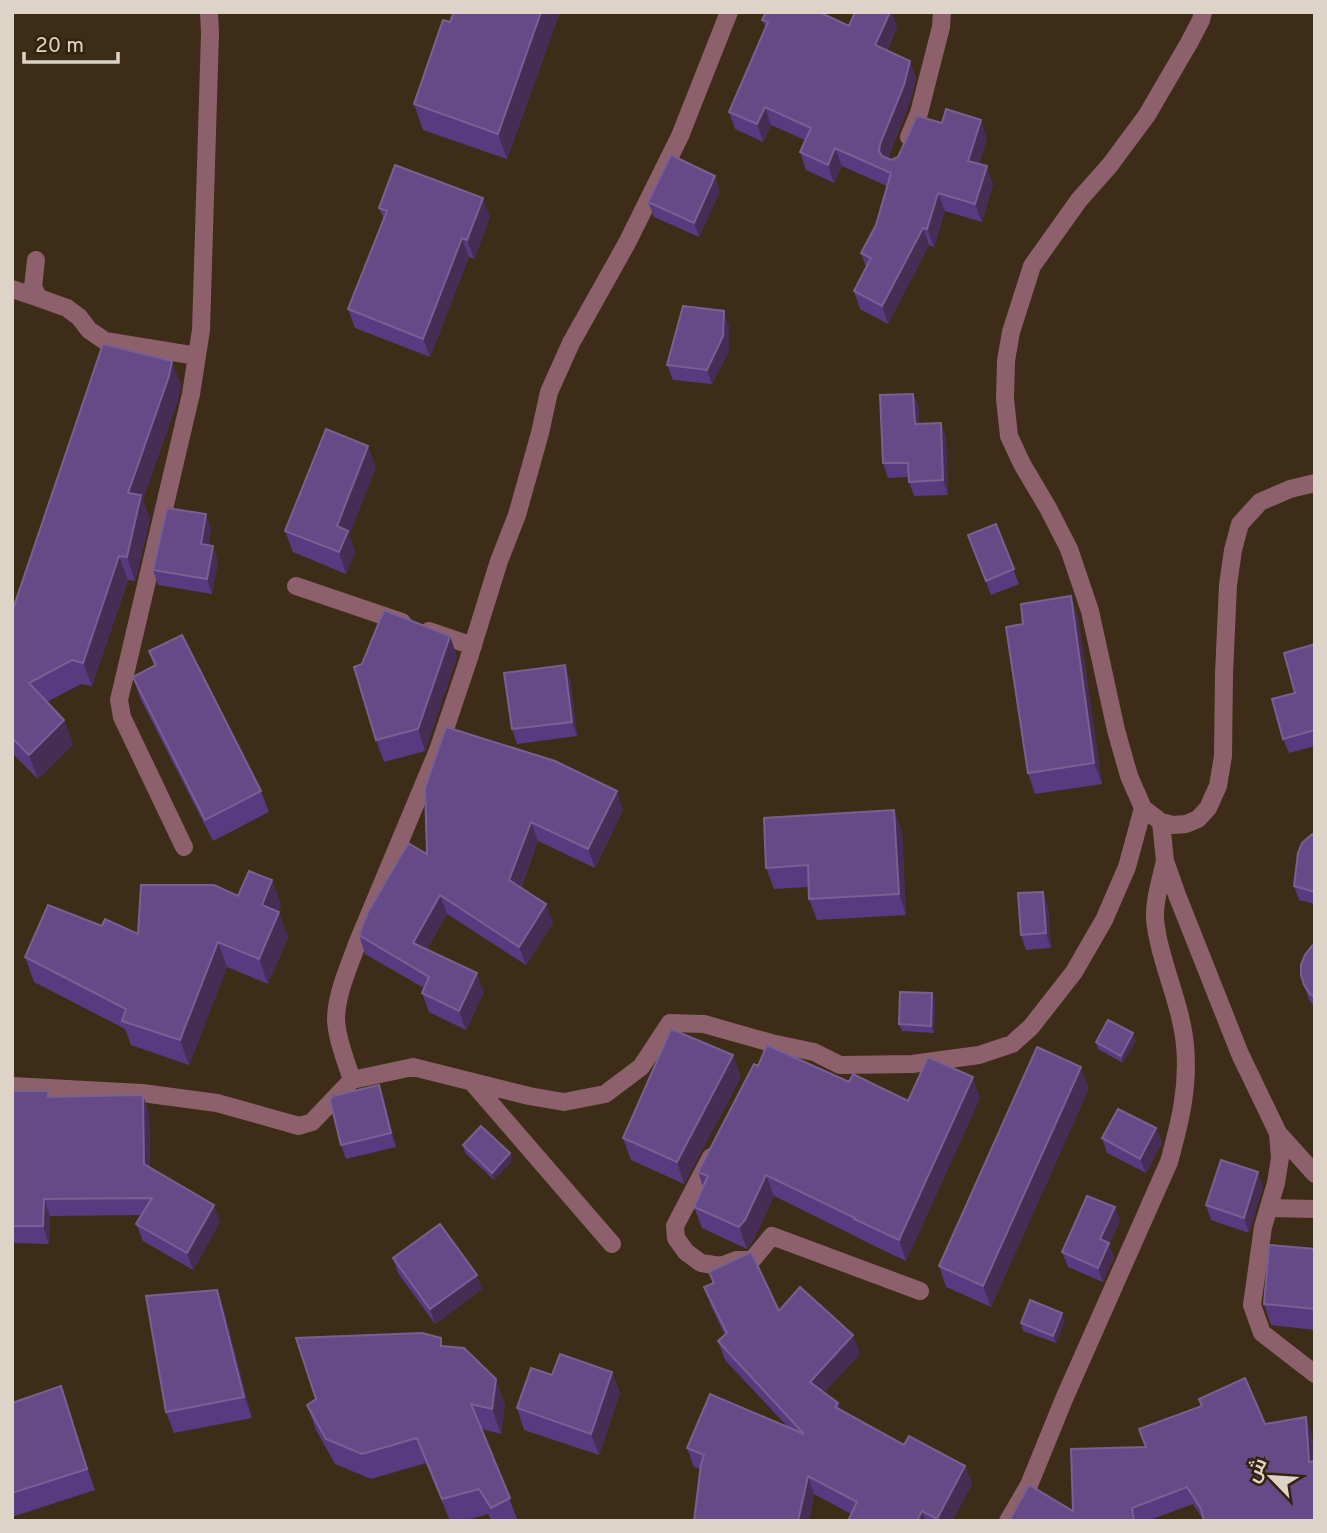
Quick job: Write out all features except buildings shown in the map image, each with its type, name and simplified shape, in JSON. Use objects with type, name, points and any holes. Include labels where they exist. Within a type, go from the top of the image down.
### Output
[{"type":"street","points":[[184,847],[122,717],[119,700],[188,407],[201,330],[209,12]]},
{"type":"street","points":[[352,1080],[338,1036],[336,1018],[345,976],[438,750],[499,561],[517,516],[549,392],[571,343],[621,254],[675,147],[729,12]]},
{"type":"street","points":[[901,156],[919,113],[941,27],[942,12]]},
{"type":"street","points":[[1203,12],[1189,43],[1147,115],[1110,165],[1079,200],[1032,266],[1011,332],[1006,361],[1005,399],[1009,436],[1069,549],[1090,611],[1129,776],[1143,808],[1161,822],[1186,824],[1198,819],[1208,808],[1218,786],[1223,756],[1228,585],[1240,524],[1260,502],[1290,489],[1315,484]]},
{"type":"street","points":[[36,260],[33,287],[39,298]]},
{"type":"street","points":[[12,289],[67,308],[79,317],[89,330],[105,341],[197,356]]},
{"type":"street","points":[[296,586],[473,646]]},
{"type":"street","points":[[12,1086],[142,1093],[217,1103],[299,1126],[312,1122],[352,1080],[413,1067],[564,1102],[605,1094],[640,1067],[670,1024],[704,1024],[768,1049],[814,1052],[840,1065],[912,1064],[979,1055],[1012,1044],[1031,1027],[1074,972],[1104,920],[1127,867],[1143,808]]},
{"type":"street","points":[[1161,822],[1165,861],[1240,1054],[1279,1133],[1315,1174]]},
{"type":"street","points":[[1008,1521],[1029,1485],[1169,1162],[1182,1112],[1186,1073],[1185,1043],[1155,917],[1165,861]]},
{"type":"street","points":[[472,1082],[612,1244]]},
{"type":"street","points":[[1279,1133],[1280,1158],[1264,1227],[1252,1305],[1262,1332],[1315,1374]]},
{"type":"street","points":[[720,1141],[675,1226],[676,1238],[686,1252],[701,1263],[721,1266],[737,1261],[752,1261],[772,1236],[920,1291]]},
{"type":"street","points":[[1269,1208],[1315,1209]]}]
